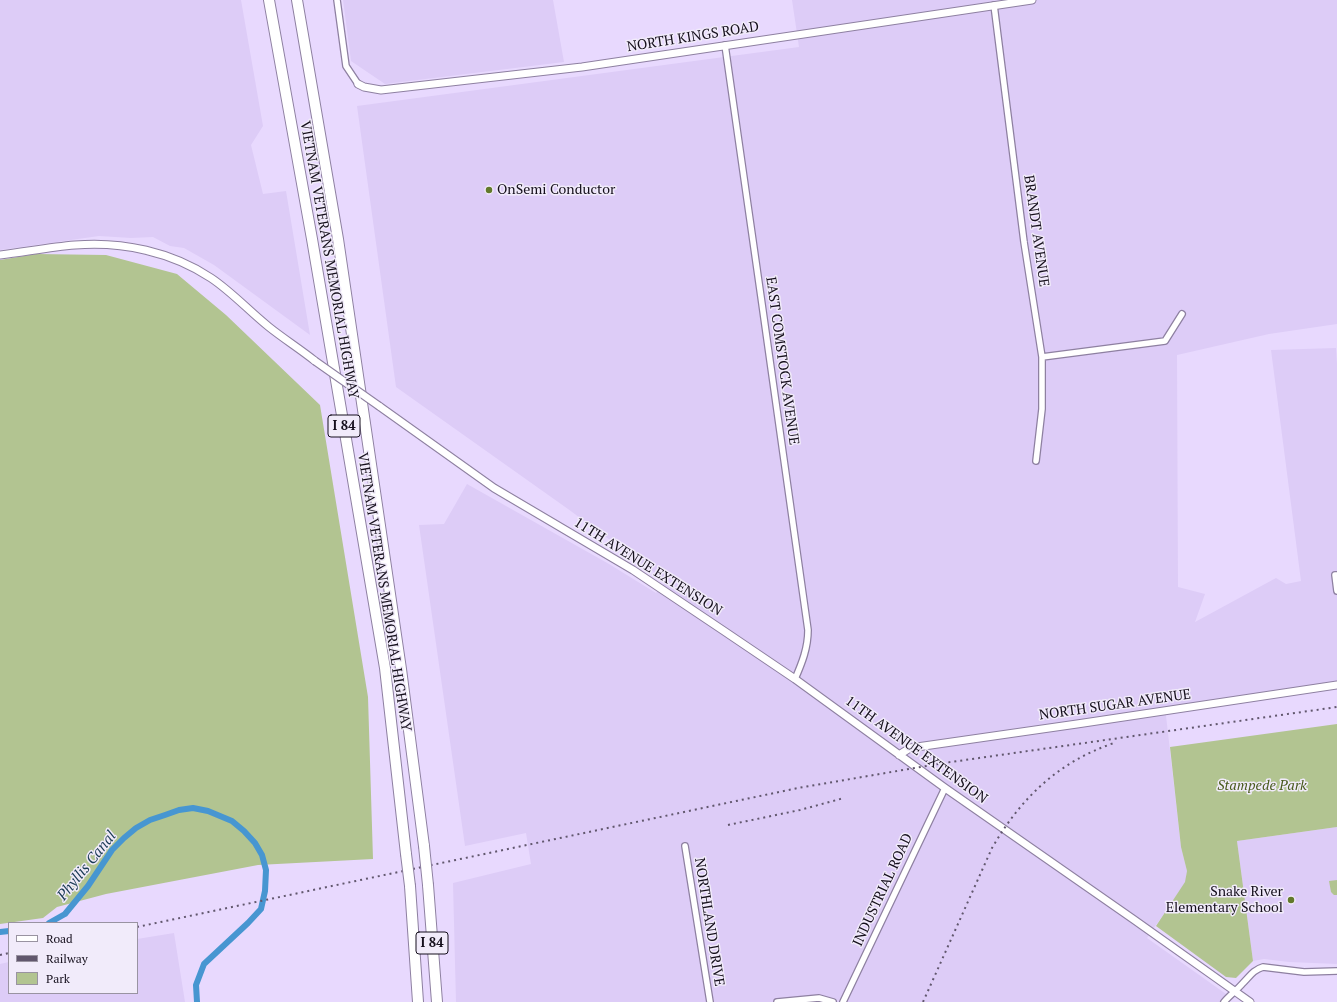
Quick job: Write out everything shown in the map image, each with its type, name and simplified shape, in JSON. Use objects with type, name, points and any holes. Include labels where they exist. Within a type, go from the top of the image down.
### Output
[{"type":"highway","name":"VIETNAM VETERANS MEMORIAL HIGHWAY","points":[[269,0],[312,239],[385,668],[410,886],[418,1002]]},
{"type":"highway","name":"VIETNAM VETERANS MEMORIAL HIGHWAY","points":[[297,0],[340,246],[400,662],[424,846],[437,1002]]},
{"type":"street","points":[[337,0],[346,66],[358,84]]},
{"type":"street","name":"NORTH KINGS ROAD","points":[[358,84],[364,87],[381,90],[582,67],[1032,0]]},
{"type":"street","name":"BRANDT AVENUE","points":[[994,5],[1023,235],[1042,357],[1042,409],[1036,461]]},
{"type":"street","name":"EAST COMSTOCK AVENUE","points":[[725,45],[791,499],[808,630],[808,643],[796,679]]},
{"type":"street","name":"11TH AVENUE EXTENSION","points":[[0,255],[76,245],[108,245],[138,248],[162,255],[191,267],[211,279],[269,327],[494,488],[633,570],[796,679],[944,788],[1250,1002]]},
{"type":"street","points":[[1042,357],[1165,341],[1182,314]]},
{"type":"street","points":[[1336,575],[1337,591]]},
{"type":"street","name":"NORTH SUGAR AVENUE","points":[[899,755],[910,748],[1337,685]]},
{"type":"street","name":"INDUSTRIAL ROAD","points":[[843,1002],[944,788]]},
{"type":"street","name":"NORTHLAND DRIVE","points":[[685,846],[710,1002]]},
{"type":"street","points":[[1224,1002],[1250,974],[1256,969],[1263,967],[1304,972],[1337,971]]},
{"type":"street","points":[[777,1002],[819,998],[833,1002]]},
{"type":"shaded area","points":[[0,0],[241,0],[263,126],[251,145],[263,194],[286,191],[310,335],[214,265],[184,248],[170,246],[153,237],[131,238],[99,236],[0,250]]},
{"type":"shaded area","points":[[343,0],[553,0],[564,62],[385,84],[351,61]]},
{"type":"shaded area","points":[[792,0],[1337,0],[1337,324],[1269,334],[1177,355],[1178,587],[1205,594],[1195,622],[1276,578],[1286,584],[1301,581],[1271,350],[1336,348],[1337,681],[1165,707],[1181,847],[1187,871],[1186,882],[1147,938],[1226,994],[1221,1002],[456,1002],[453,883],[531,864],[526,833],[465,846],[419,525],[444,524],[467,484],[609,564],[656,593],[666,581],[568,509],[396,387],[357,106],[799,47]]},
{"type":"shaded area","name":"Snake River Elementary School","points":[[1337,827],[1337,964],[1289,962],[1264,959],[1253,961],[1237,841]]},
{"type":"shaded area","points":[[174,933],[185,1002],[0,1002],[0,964],[8,962],[8,994],[138,994],[138,939]]},
{"type":"green space","points":[[36,254],[106,255],[177,274],[226,315],[320,405],[368,697],[373,859],[258,865],[106,894],[57,907],[43,918],[0,924],[0,260]]},
{"type":"green space","name":"Stampede Park","points":[[1337,724],[1337,827],[1237,841],[1253,961],[1236,978],[1226,977],[1156,926],[1185,882],[1187,871],[1181,847],[1170,747]]},
{"type":"green space","points":[[1337,880],[1337,895],[1334,895],[1331,892],[1329,881]]},
{"type":"waterway","name":"Phyllis Canal","points":[[51,922],[65,914],[88,886],[112,850],[136,828],[150,820],[179,810],[193,808],[208,811],[232,821],[255,843],[262,855],[266,870],[265,891],[261,909],[204,964],[196,985],[197,1002]]},
{"type":"waterway","name":"Phyllis Canal","points":[[0,932],[8,931]]},
{"type":"railway","points":[[138,927],[798,788],[944,763],[1337,707]]},
{"type":"railway","points":[[923,1002],[992,848],[1015,813],[1058,771],[1075,760],[1114,743]]},
{"type":"railway","points":[[728,825],[800,810],[844,798]]},
{"type":"railway","points":[[0,955],[8,953]]},
{"type":"place","name":"OnSemi Conductor","points":[[489,190]]},
{"type":"place","name":"Snake River Elementary School","points":[[1291,900]]}]
